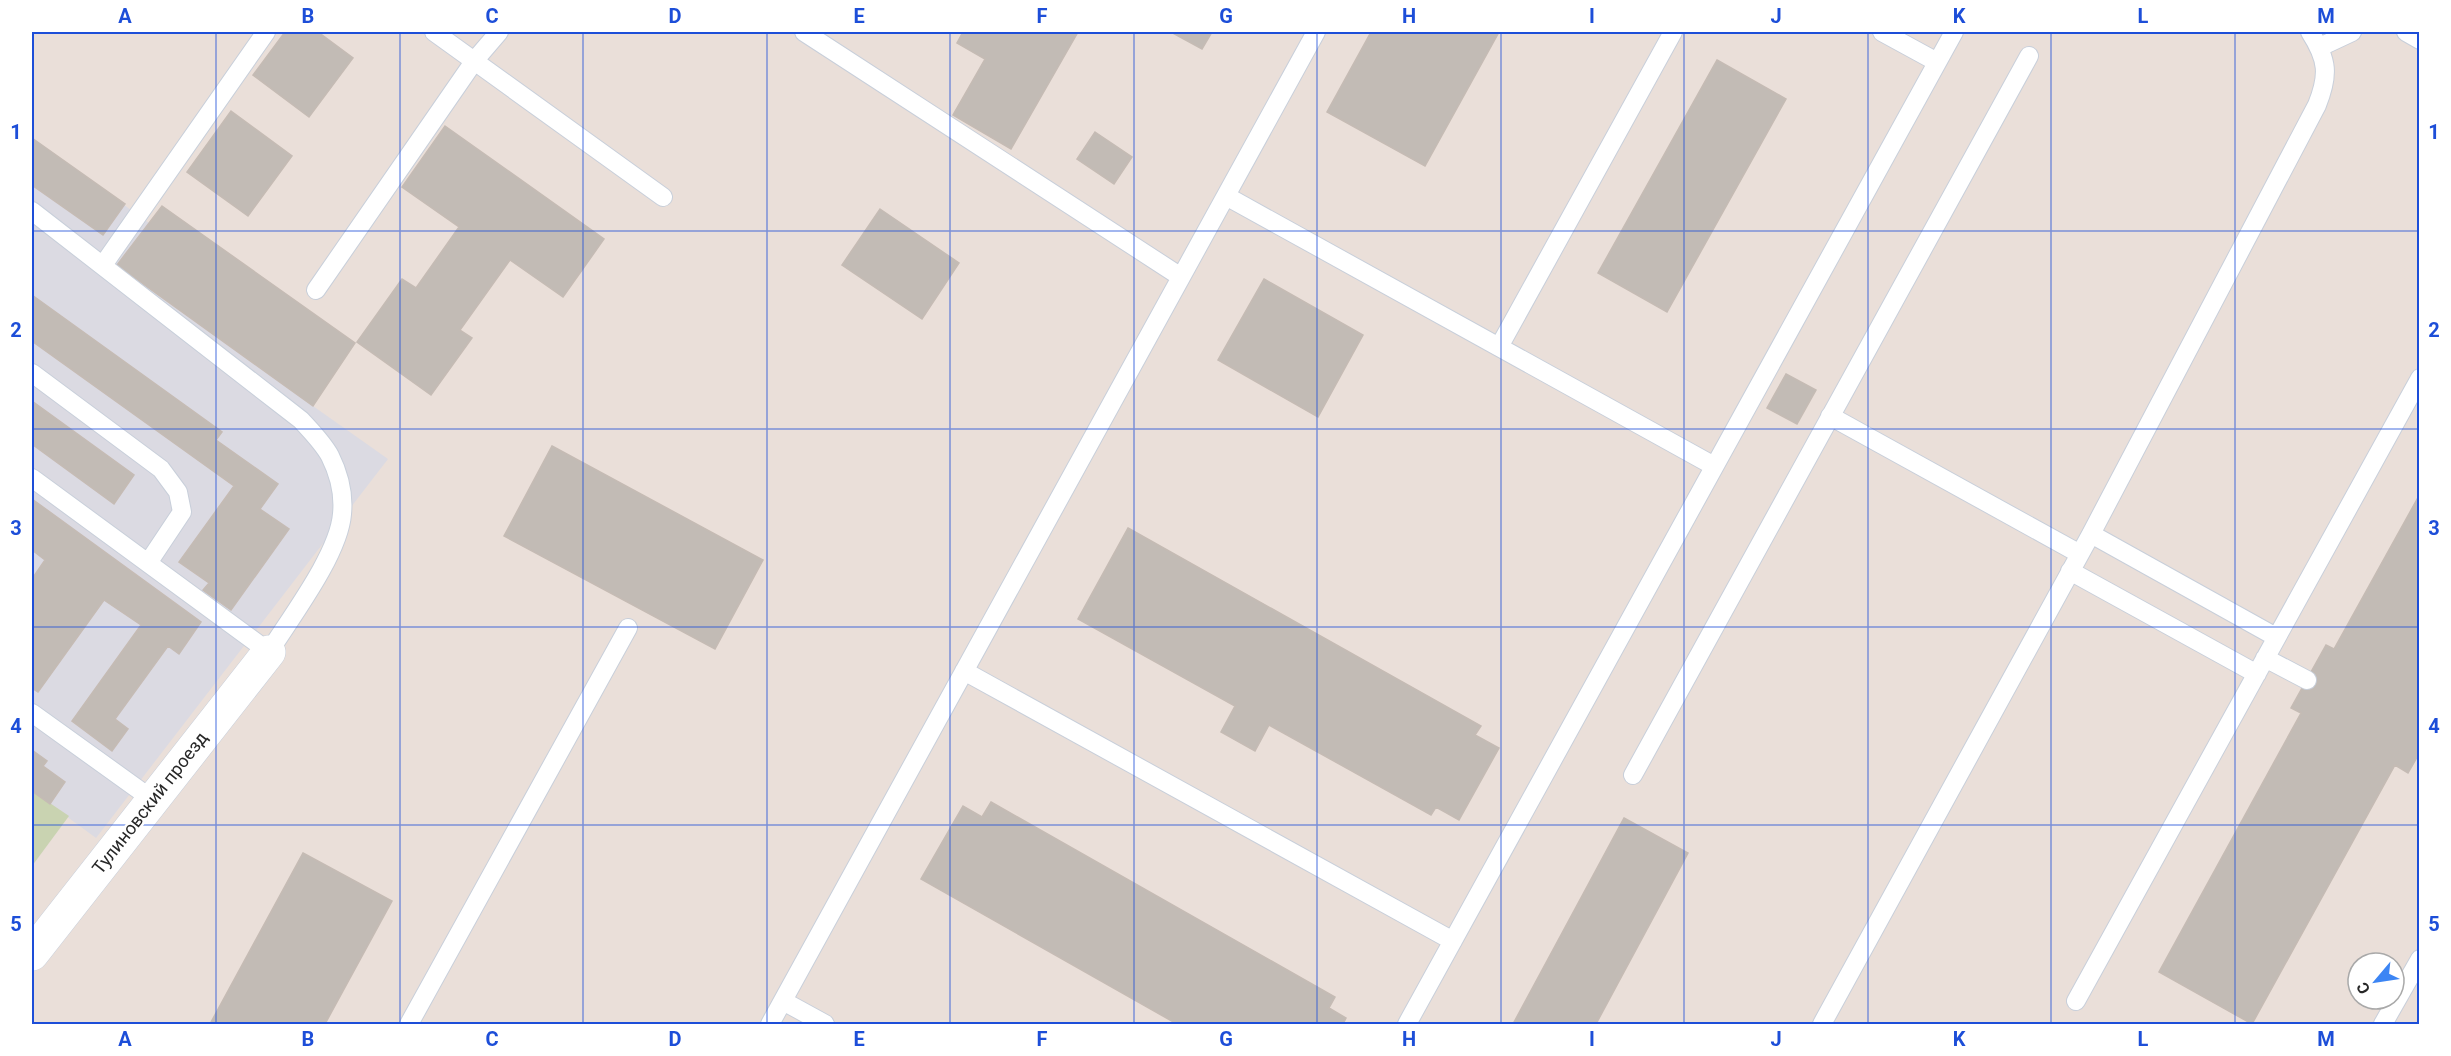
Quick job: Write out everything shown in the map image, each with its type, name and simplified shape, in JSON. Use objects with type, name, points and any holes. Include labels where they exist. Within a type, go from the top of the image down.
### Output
[{"type":"street","name":"Тулиновский проезд","points":[[32,954],[269,652]]},
{"type":"lane","points":[[103,265],[266,32]]},
{"type":"lane","points":[[434,32],[663,197]]},
{"type":"lane","points":[[316,290],[475,60],[499,32]]},
{"type":"lane","points":[[804,32],[1181,277]]},
{"type":"lane","points":[[770,1024],[1316,32]]},
{"type":"lane","points":[[1499,347],[1673,32]]},
{"type":"lane","points":[[1882,32],[1937,62]]},
{"type":"lane","points":[[1407,1024],[1954,32]]},
{"type":"lane","points":[[1822,1024],[2091,534],[2317,105],[2324,86],[2326,68],[2315,39],[2352,32]]},
{"type":"lane","points":[[2406,32],[2420,40]]},
{"type":"lane","points":[[1633,775],[2029,56]]},
{"type":"lane","points":[[1226,195],[1714,466]]},
{"type":"lane","points":[[32,212],[301,420],[329,454],[338,475],[342,515],[338,534],[322,567],[269,652],[32,478]]},
{"type":"lane","points":[[32,373],[161,469],[178,492],[182,512],[148,563]]},
{"type":"lane","points":[[2076,1001],[2420,378]]},
{"type":"lane","points":[[1830,416],[2080,554]]},
{"type":"lane","points":[[2091,534],[2276,637]]},
{"type":"lane","points":[[2070,571],[2261,666],[2307,680]]},
{"type":"lane","points":[[409,1024],[628,628]]},
{"type":"lane","points":[[964,671],[1453,941]]},
{"type":"lane","points":[[32,713],[153,800]]},
{"type":"lane","points":[[2383,1024],[2420,959]]},
{"type":"lane","points":[[783,1001],[825,1024]]},
{"type":"shaded area","points":[[32,138],[149,223],[162,206],[355,343],[313,406],[388,459],[96,838],[32,791]]},
{"type":"green space","points":[[32,791],[69,816],[32,866]]},
{"type":"building","points":[[285,32],[318,32],[353,58],[309,117],[253,75]]},
{"type":"building","points":[[963,32],[1078,32],[1011,149],[953,115],[985,59],[957,43]]},
{"type":"building","points":[[1171,32],[1212,32],[1202,49]]},
{"type":"building","points":[[1371,32],[1499,32],[1425,166],[1327,112]]},
{"type":"building","points":[[1717,60],[1786,99],[1667,312],[1598,273]]},
{"type":"building","points":[[231,111],[292,156],[248,216],[187,172]]},
{"type":"building","points":[[445,126],[604,239],[563,297],[510,260],[460,330],[472,338],[431,395],[357,342],[402,279],[416,288],[459,227],[402,187]]},
{"type":"building","points":[[1095,132],[1132,157],[1114,184],[1077,159]]},
{"type":"building","points":[[32,138],[125,204],[103,235],[32,185]]},
{"type":"building","points":[[162,206],[355,343],[313,406],[117,265]]},
{"type":"building","points":[[880,209],[959,263],[922,319],[842,265]]},
{"type":"building","points":[[1264,279],[1363,335],[1318,417],[1218,360]]},
{"type":"building","points":[[32,295],[222,432],[216,440],[278,484],[260,509],[289,529],[231,610],[203,590],[209,583],[179,562],[234,486],[32,341]]},
{"type":"building","points":[[1786,374],[1816,390],[1797,424],[1767,408]]},
{"type":"building","points":[[32,401],[134,475],[114,504],[32,444]]},
{"type":"building","points":[[552,446],[763,560],[715,649],[504,536]]},
{"type":"building","points":[[2420,494],[2420,752],[2408,773],[2395,765],[2252,1024],[2159,972],[2301,713],[2291,708],[2326,645],[2334,649]]},
{"type":"building","points":[[32,499],[201,622],[179,654],[168,646],[115,719],[128,729],[112,751],[72,721],[141,625],[104,600],[38,692],[32,688],[32,579],[45,560],[32,550]]},
{"type":"building","points":[[1128,528],[1481,726],[1475,735],[1499,748],[1459,820],[1436,807],[1431,815],[1269,725],[1255,751],[1221,732],[1235,706],[1078,619]]},
{"type":"building","points":[[32,750],[47,761],[43,766],[65,782],[50,804],[32,791]]},
{"type":"building","points":[[991,802],[1335,997],[1329,1008],[1346,1018],[1343,1024],[1177,1024],[921,879],[963,806],[982,817]]},
{"type":"building","points":[[1624,818],[1688,853],[1596,1024],[1513,1024]]},
{"type":"building","points":[[303,853],[392,901],[325,1024],[210,1024]]}]
